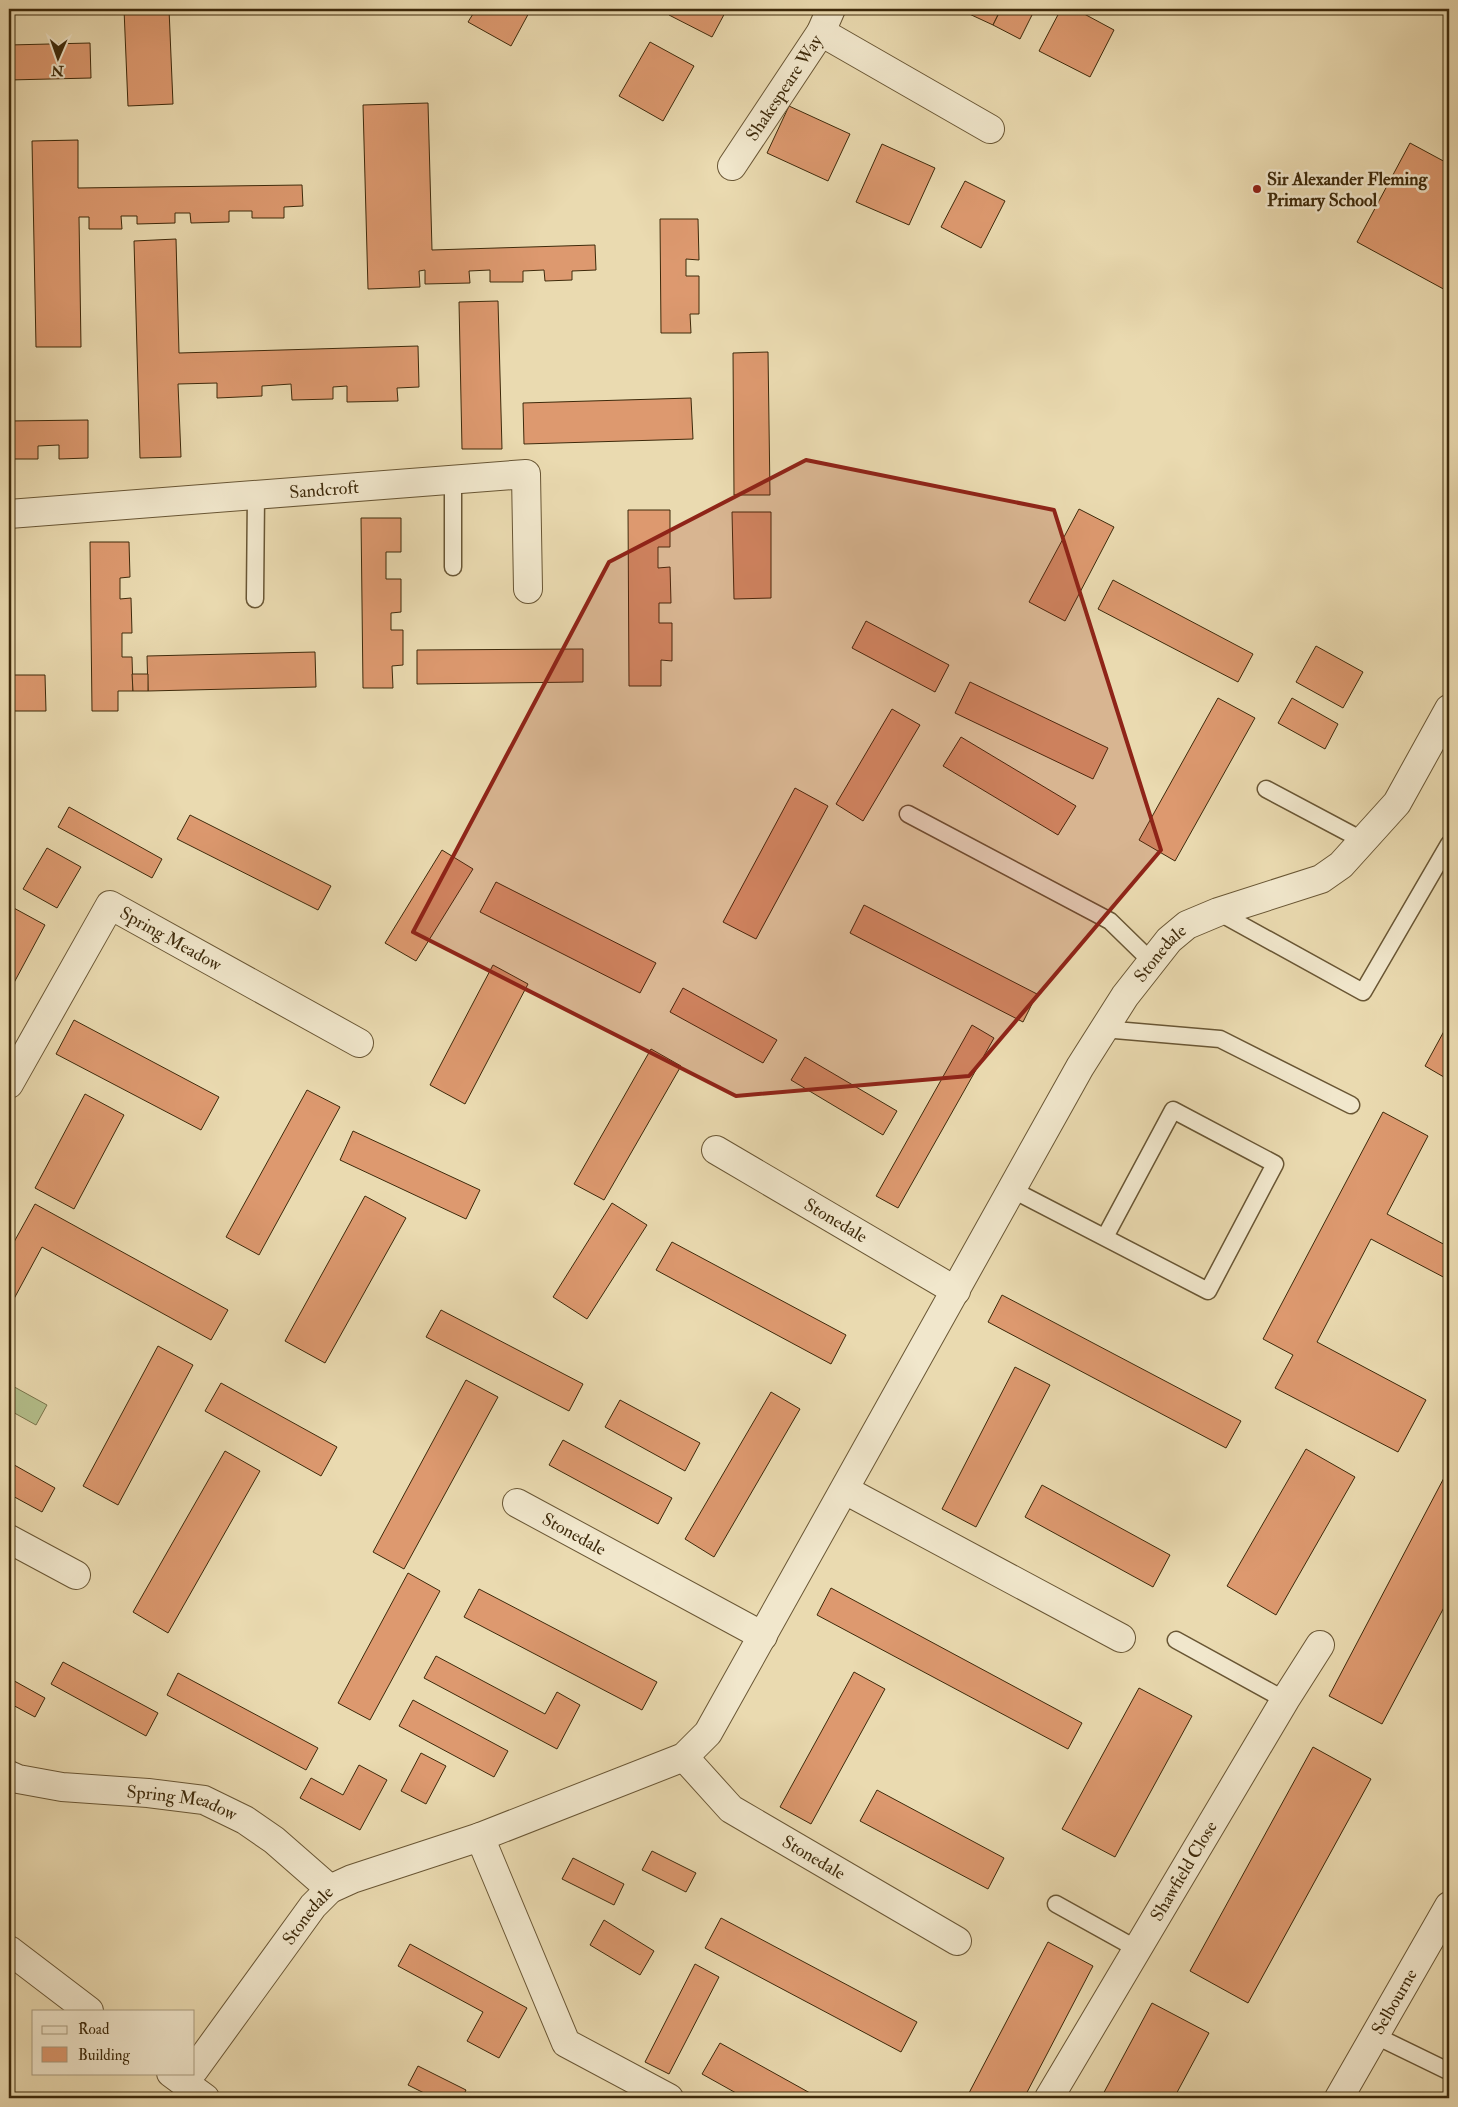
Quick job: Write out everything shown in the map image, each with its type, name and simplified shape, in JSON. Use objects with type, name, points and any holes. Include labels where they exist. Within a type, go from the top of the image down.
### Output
[{"type":"street","points":[[826,20],[990,129]]},
{"type":"street","name":"Shakespeare Way","points":[[732,166],[826,20]]},
{"type":"street","name":"Sandcroft","points":[[9,514],[526,474],[528,589]]},
{"type":"street","name":"Stonedale","points":[[195,2072],[313,1906],[330,1888],[480,1837],[684,1757],[708,1733],[1080,1067],[1125,996],[1170,940],[1187,925],[1218,912],[1321,879],[1341,865],[1397,803],[1449,708]]},
{"type":"street","name":"Spring Meadow","points":[[9,1084],[110,905],[359,1043]]},
{"type":"street","name":"Stonedale","points":[[716,1150],[956,1292]]},
{"type":"street","points":[[845,1490],[1121,1638]]},
{"type":"street","name":"Stonedale","points":[[517,1503],[763,1636]]},
{"type":"street","points":[[9,1539],[76,1575]]},
{"type":"street","name":"Shawfield Close","points":[[1049,2098],[1320,1645]]},
{"type":"street","name":"Stonedale","points":[[684,1757],[731,1809],[958,1941]]},
{"type":"street","name":"Spring Meadow","points":[[9,1775],[18,1779],[62,1787],[148,1793],[204,1800],[245,1820],[274,1840],[330,1888]]},
{"type":"street","points":[[480,1837],[566,2043],[669,2098]]},
{"type":"street","name":"Selbourne","points":[[1339,2098],[1448,1910]]},
{"type":"street","points":[[9,1950],[88,2010]]},
{"type":"lane","points":[[453,480],[453,567]]},
{"type":"lane","points":[[255,599],[256,494]]},
{"type":"lane","points":[[1266,789],[1362,840]]},
{"type":"lane","points":[[908,814],[1110,921],[1152,962]]},
{"type":"lane","points":[[1218,912],[1363,992],[1449,844]]},
{"type":"lane","points":[[1104,1029],[1220,1039],[1351,1105]]},
{"type":"lane","points":[[1013,1190],[1208,1291],[1276,1164],[1172,1110],[1105,1237]]},
{"type":"lane","points":[[1176,1640],[1286,1700]]},
{"type":"lane","points":[[1056,1904],[1137,1949]]},
{"type":"lane","points":[[1374,2035],[1446,2070]]},
{"type":"highlighted area","points":[[806,460],[1054,510],[1161,850],[969,1076],[736,1096],[413,932],[609,562]]},
{"type":"green space","points":[[9,1384],[47,1405],[36,1425],[9,1410]]},
{"type":"building","points":[[124,9],[169,9],[173,104],[128,106]]},
{"type":"building","points":[[476,9],[531,9],[511,46],[468,22]]},
{"type":"building","points":[[672,9],[727,9],[712,37],[669,15]]},
{"type":"building","points":[[966,9],[1001,9],[993,25],[965,12]]},
{"type":"building","points":[[1001,9],[1035,9],[1020,39],[993,25]]},
{"type":"building","points":[[1061,9],[1075,9],[1114,30],[1090,77],[1039,51]]},
{"type":"building","points":[[650,42],[694,66],[663,121],[619,96]]},
{"type":"building","points":[[90,43],[91,78],[9,80],[9,45]]},
{"type":"building","points":[[428,103],[432,250],[595,245],[596,270],[572,271],[572,280],[545,281],[544,270],[523,271],[523,282],[490,282],[490,270],[469,271],[470,283],[425,284],[425,270],[419,271],[420,287],[368,289],[363,105]]},
{"type":"building","points":[[789,106],[850,134],[828,181],[767,153]]},
{"type":"building","points":[[78,140],[78,188],[302,185],[303,206],[284,207],[284,218],[252,218],[252,211],[229,211],[229,222],[191,223],[190,213],[175,213],[175,223],[137,224],[137,216],[121,216],[122,229],[89,229],[89,217],[79,217],[81,347],[36,347],[32,141]]},
{"type":"building","points":[[1410,143],[1449,164],[1449,292],[1357,242]]},
{"type":"building","points":[[882,144],[935,168],[909,225],[856,202]]},
{"type":"building","points":[[965,181],[1005,201],[981,248],[941,227]]},
{"type":"building","points":[[660,219],[698,219],[699,260],[686,259],[686,276],[699,276],[699,314],[690,314],[691,333],[661,333]]},
{"type":"building","points":[[176,239],[179,353],[418,346],[419,387],[397,388],[398,401],[347,402],[347,386],[333,387],[333,399],[292,400],[291,384],[262,386],[262,396],[217,398],[217,383],[178,384],[181,457],[140,458],[134,241]]},
{"type":"building","points":[[498,301],[502,449],[462,449],[459,302]]},
{"type":"building","points":[[768,352],[770,495],[734,495],[733,353]]},
{"type":"building","points":[[691,398],[693,439],[524,444],[523,403]]},
{"type":"building","points":[[88,420],[88,458],[59,459],[59,445],[38,446],[38,459],[9,459],[9,421]]},
{"type":"building","points":[[1079,509],[1114,527],[1065,621],[1029,602]]},
{"type":"building","points":[[628,510],[670,510],[670,547],[658,547],[658,568],[670,567],[671,603],[659,603],[659,623],[672,623],[672,661],[661,660],[661,686],[629,686]]},
{"type":"building","points":[[732,512],[771,512],[771,598],[734,599]]},
{"type":"building","points":[[361,518],[401,518],[401,552],[386,552],[386,579],[401,579],[401,612],[391,613],[391,630],[403,630],[403,665],[392,666],[393,688],[363,688]]},
{"type":"building","points":[[90,542],[129,542],[130,577],[120,578],[120,599],[131,598],[132,633],[122,633],[122,657],[132,657],[133,691],[118,691],[118,711],[92,711]]},
{"type":"building","points":[[1113,580],[1253,654],[1238,682],[1098,609]]},
{"type":"building","points":[[866,621],[949,665],[935,692],[852,648]]},
{"type":"building","points":[[1316,646],[1363,672],[1343,708],[1296,682]]},
{"type":"building","points":[[583,649],[583,682],[417,684],[417,650]]},
{"type":"building","points":[[315,652],[316,687],[148,691],[147,656]]},
{"type":"building","points":[[132,674],[148,674],[148,691],[133,691]]},
{"type":"building","points":[[9,675],[45,675],[46,711],[9,711]]},
{"type":"building","points":[[970,682],[1108,748],[1093,779],[955,713]]},
{"type":"building","points":[[1218,698],[1255,718],[1175,861],[1139,840]]},
{"type":"building","points":[[1292,698],[1338,724],[1325,749],[1278,723]]},
{"type":"building","points":[[892,709],[920,725],[863,821],[836,804]]},
{"type":"building","points":[[961,737],[1076,806],[1058,835],[943,766]]},
{"type":"building","points":[[795,788],[828,806],[756,939],[723,922]]},
{"type":"building","points":[[69,807],[162,859],[152,878],[58,827]]},
{"type":"building","points":[[190,815],[331,886],[318,910],[177,839]]},
{"type":"building","points":[[47,848],[81,867],[57,908],[23,889]]},
{"type":"building","points":[[442,850],[473,869],[416,961],[385,943]]},
{"type":"building","points":[[496,882],[656,963],[640,993],[480,912]]},
{"type":"building","points":[[864,905],[1037,994],[1023,1022],[850,933]]},
{"type":"building","points":[[12,907],[45,925],[9,992],[9,912]]},
{"type":"building","points":[[493,965],[528,984],[465,1104],[430,1085]]},
{"type":"building","points":[[683,988],[777,1040],[763,1063],[670,1012]]},
{"type":"building","points":[[74,1020],[219,1097],[201,1130],[56,1054]]},
{"type":"building","points":[[1449,1022],[1449,1080],[1425,1066]]},
{"type":"building","points":[[972,1025],[994,1038],[898,1208],[876,1196]]},
{"type":"building","points":[[651,1049],[681,1066],[604,1200],[574,1184]]},
{"type":"building","points":[[805,1057],[897,1111],[883,1135],[791,1080]]},
{"type":"building","points":[[307,1090],[340,1107],[259,1255],[226,1237]]},
{"type":"building","points":[[85,1094],[124,1115],[74,1209],[35,1188]]},
{"type":"building","points":[[1383,1112],[1428,1136],[1387,1214],[1449,1247],[1449,1280],[1371,1239],[1317,1342],[1426,1400],[1398,1452],[1275,1388],[1293,1355],[1263,1339]]},
{"type":"building","points":[[353,1131],[480,1190],[466,1219],[340,1160]]},
{"type":"building","points":[[365,1196],[406,1218],[325,1363],[285,1341]]},
{"type":"building","points":[[612,1203],[647,1225],[587,1319],[553,1297]]},
{"type":"building","points":[[35,1204],[228,1310],[211,1340],[42,1247],[9,1308],[9,1251]]},
{"type":"building","points":[[672,1242],[846,1335],[831,1364],[656,1270]]},
{"type":"building","points":[[1002,1295],[1241,1421],[1226,1448],[988,1322]]},
{"type":"building","points":[[441,1310],[583,1384],[569,1411],[426,1337]]},
{"type":"building","points":[[158,1346],[193,1365],[118,1505],[83,1486]]},
{"type":"building","points":[[1015,1367],[1050,1385],[976,1527],[942,1509]]},
{"type":"building","points":[[466,1380],[498,1397],[404,1569],[373,1552]]},
{"type":"building","points":[[221,1383],[337,1447],[321,1476],[205,1411]]},
{"type":"building","points":[[771,1392],[800,1409],[714,1557],[685,1539]]},
{"type":"building","points":[[620,1400],[700,1443],[685,1471],[605,1427]]},
{"type":"building","points":[[563,1440],[672,1498],[658,1524],[549,1465]]},
{"type":"building","points":[[1306,1449],[1355,1477],[1276,1615],[1227,1586]]},
{"type":"building","points":[[225,1451],[260,1471],[168,1633],[133,1612]]},
{"type":"building","points":[[9,1462],[55,1488],[42,1512],[9,1494]]},
{"type":"building","points":[[1446,1474],[1449,1476],[1449,1598],[1382,1724],[1329,1696]]},
{"type":"building","points":[[1042,1485],[1170,1555],[1153,1587],[1025,1517]]},
{"type":"building","points":[[408,1573],[440,1591],[370,1720],[338,1703]]},
{"type":"building","points":[[831,1588],[1082,1723],[1068,1749],[817,1615]]},
{"type":"building","points":[[479,1589],[657,1682],[642,1710],[464,1617]]},
{"type":"building","points":[[436,1656],[545,1714],[557,1692],[580,1705],[557,1749],[424,1678]]},
{"type":"building","points":[[63,1662],[158,1713],[146,1736],[51,1684]]},
{"type":"building","points":[[854,1672],[885,1689],[811,1824],[780,1807]]},
{"type":"building","points":[[178,1673],[318,1748],[306,1770],[167,1695]]},
{"type":"building","points":[[9,1678],[45,1698],[35,1717],[9,1703]]},
{"type":"building","points":[[1139,1688],[1192,1716],[1115,1857],[1062,1829]]},
{"type":"building","points":[[413,1700],[508,1751],[494,1777],[399,1726]]},
{"type":"building","points":[[1313,1747],[1371,1779],[1248,2003],[1190,1971]]},
{"type":"building","points":[[421,1753],[446,1766],[426,1804],[401,1791]]},
{"type":"building","points":[[359,1765],[387,1780],[360,1830],[300,1798],[311,1778],[343,1795]]},
{"type":"building","points":[[877,1790],[1004,1858],[988,1889],[860,1821]]},
{"type":"building","points":[[652,1851],[696,1873],[686,1892],[642,1870]]},
{"type":"building","points":[[573,1858],[624,1884],[614,1905],[562,1879]]},
{"type":"building","points":[[721,1918],[917,2022],[901,2052],[705,1948]]},
{"type":"building","points":[[604,1920],[654,1951],[640,1975],[590,1945]]},
{"type":"building","points":[[1048,1942],[1093,1966],[1024,2098],[979,2098],[969,2093]]},
{"type":"building","points":[[410,1944],[527,2008],[499,2058],[467,2041],[483,2012],[398,1966]]},
{"type":"building","points":[[695,1964],[719,1977],[669,2074],[645,2062]]},
{"type":"building","points":[[1152,2003],[1209,2033],[1174,2098],[1101,2098]]},
{"type":"building","points":[[720,2043],[819,2098],[745,2098],[702,2074]]},
{"type":"building","points":[[418,2066],[466,2090],[462,2098],[434,2098],[408,2085]]},
{"type":"place","name":"Sir Alexander Fleming Primary School","points":[[1257,189]]}]
